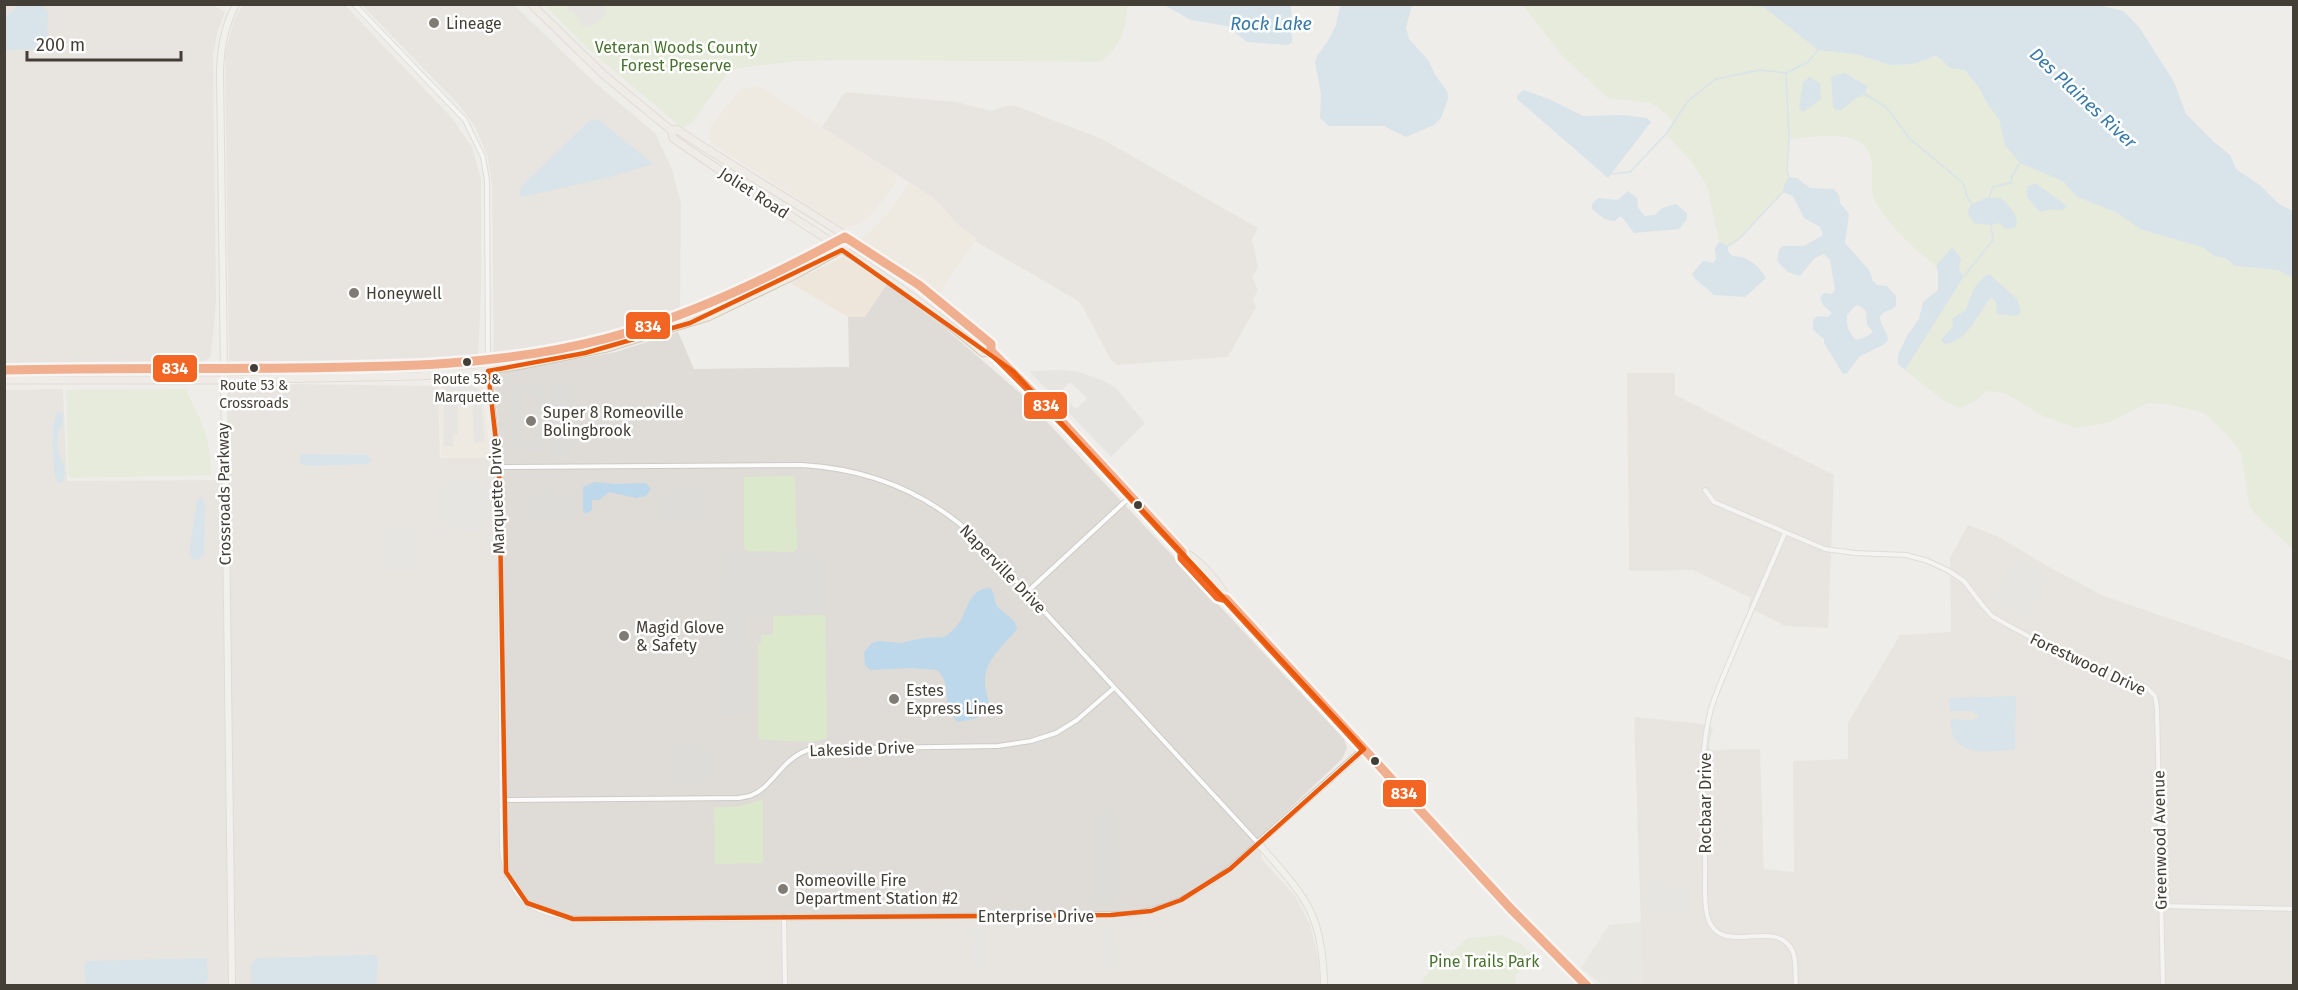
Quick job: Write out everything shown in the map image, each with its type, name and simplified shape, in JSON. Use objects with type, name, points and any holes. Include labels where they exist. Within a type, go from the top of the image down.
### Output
[{"type":"main road","name":"Joliet Road","points":[[531,4],[604,75],[672,131],[673,138],[905,291],[983,353],[991,351],[991,344],[910,279],[676,129],[672,131]]},
{"type":"main road","points":[[4,370],[422,367],[488,361],[565,348],[653,324],[760,281],[845,237]]},
{"type":"main road","points":[[4,380],[223,380],[418,376],[488,370],[585,353],[690,323],[732,306],[854,242]]},
{"type":"main road","points":[[991,351],[1051,410],[1182,552],[1182,558],[1218,597],[1226,600],[1511,909],[1587,986]]},
{"type":"street","name":"Crossroads Parkway","points":[[232,986],[220,70],[221,44],[236,4]]},
{"type":"street","name":"Marquette Drive","points":[[354,4],[463,117],[483,157],[488,202],[488,370],[499,467],[503,860],[515,890]]},
{"type":"street","name":"Naperville Drive","points":[[499,467],[827,466],[859,472],[924,498],[965,528],[1298,888],[1318,926],[1322,945],[1324,986]]},
{"type":"street","name":"Forestwood Drive","points":[[1704,490],[1714,502],[1825,549],[1839,552],[1906,555],[1938,566],[1964,581],[1992,616],[2065,656],[2146,687],[2155,696]]},
{"type":"street","points":[[1026,592],[1131,496]]},
{"type":"street","name":"Rocbaar Drive","points":[[1785,533],[1711,710],[1703,768],[1707,914],[1710,924],[1718,933],[1728,936],[1773,936],[1783,939],[1794,954],[1796,986]]},
{"type":"street","name":"Lakeside Drive","points":[[502,800],[738,798],[753,795],[792,757],[811,749],[999,746],[1031,741],[1056,733],[1077,720],[1114,688]]},
{"type":"street","name":"Greenwood Avenue","points":[[2155,696],[2163,986]]},
{"type":"street","name":"Enterprise Drive","points":[[515,890],[527,903],[540,911],[560,918],[612,920],[1075,916],[1151,911],[1201,891],[1230,869],[1364,748]]},
{"type":"street","points":[[2161,906],[2294,909]]},
{"type":"street","points":[[784,917],[785,986]]},
{"type":"highlighted area","points":[[842,250],[1013,371],[1364,749],[1230,869],[1181,900],[1151,911],[1111,915],[573,919],[527,903],[506,872],[499,467],[488,371],[585,353],[690,323]]},
{"type":"shaded area","points":[[211,4],[225,12],[217,33],[213,55],[216,301],[211,356],[198,363],[154,366],[5,367],[4,5]]},
{"type":"shaded area","points":[[243,5],[345,5],[451,117],[472,147],[481,179],[481,291],[478,358],[422,363],[229,362],[225,52],[235,18]]},
{"type":"shaded area","points":[[362,5],[514,5],[593,81],[655,133],[672,169],[681,204],[680,311],[577,342],[494,357],[492,185],[488,158],[476,128],[460,106]]},
{"type":"shaded area","points":[[568,5],[605,5],[606,8],[599,22],[592,26],[584,26],[580,25],[581,21],[572,11],[568,12]]},
{"type":"shaded area","points":[[755,86],[764,89],[895,174],[896,183],[873,213],[857,225],[844,228],[711,143],[710,127],[739,90]]},
{"type":"shaded area","points":[[845,92],[956,102],[991,111],[1005,106],[1016,106],[1100,138],[1258,228],[1252,239],[1258,267],[1252,277],[1258,290],[1253,299],[1256,307],[1228,357],[1116,365],[1080,302],[975,241],[976,238],[957,224],[934,198],[822,127]]},
{"type":"shaded area","points":[[909,182],[934,198],[957,224],[977,239],[936,297],[857,242],[890,211]]},
{"type":"shaded area","points":[[843,257],[887,284],[865,317],[848,317],[790,283]]},
{"type":"shaded area","points":[[887,284],[940,324],[1020,393],[1344,739],[1347,748],[1342,759],[1265,832],[1261,858],[1295,896],[1310,924],[1318,958],[1320,985],[5,985],[4,390],[63,389],[67,481],[226,480],[225,383],[438,386],[440,458],[491,458],[501,451],[494,384],[496,376],[500,373],[616,352],[678,332],[694,369],[849,367],[848,317],[865,317]]},
{"type":"shaded area","points":[[1029,371],[1079,372],[1104,381],[1116,388],[1145,423],[1111,457]],"holes":[[[1070,382],[1087,398],[1076,409],[1059,393]]]},
{"type":"shaded area","points":[[1627,373],[1675,373],[1675,395],[1834,475],[1828,628],[1785,626],[1748,607],[1751,598],[1693,570],[1629,571]]},
{"type":"shaded area","points":[[481,379],[491,458],[442,458],[438,386]]},
{"type":"shaded area","points":[[574,383],[575,452],[570,452],[570,456],[551,457],[551,384]]},
{"type":"shaded area","points":[[443,385],[471,385],[480,390],[485,442],[474,443],[472,400],[458,400],[458,434],[453,435],[454,446],[444,447]]},
{"type":"shaded area","points":[[512,385],[548,385],[548,452],[512,453],[512,413],[507,412],[507,390],[512,390]],"holes":[[[538,395],[538,441],[523,441],[523,396]]]},
{"type":"shaded area","points":[[482,479],[483,483],[487,484],[487,522],[483,523],[483,532],[450,531],[419,535],[416,539],[416,566],[411,567],[410,571],[386,572],[382,570],[382,531],[385,531],[385,528],[414,527],[416,532],[443,527],[447,522],[442,520],[442,484],[446,484],[446,480]]},
{"type":"shaded area","points":[[672,489],[704,489],[704,493],[708,494],[708,515],[704,520],[658,520],[658,494],[671,493]]},
{"type":"shaded area","points":[[564,490],[565,496],[577,494],[578,521],[568,521],[566,516],[564,521],[532,521],[531,517],[527,516],[527,495],[532,491]]},
{"type":"shaded area","points":[[1968,525],[1997,536],[2104,596],[2293,661],[2293,985],[1643,985],[1634,717],[1713,727],[1709,746],[1711,750],[1760,749],[1764,869],[1794,872],[1793,761],[1848,759],[1848,723],[1900,635],[1951,632],[1950,558]]},
{"type":"shaded area","points":[[721,553],[817,553],[820,560],[825,561],[825,613],[746,615],[746,632],[751,649],[751,716],[719,716],[718,575],[722,575]]},
{"type":"shaded area","points":[[2017,555],[2051,576],[2027,621],[2011,613],[1992,598]]},
{"type":"shaded area","points":[[671,745],[703,745],[704,752],[714,752],[715,781],[705,781],[702,785],[671,785]]},
{"type":"shaded area","points":[[1097,810],[1118,810],[1119,896],[1116,896],[1116,902],[1083,902],[1083,892],[1097,890]]},
{"type":"shaded area","points":[[1642,881],[1667,881],[1670,887],[1690,887],[1690,911],[1643,911]]},
{"type":"shaded area","points":[[1641,922],[1643,985],[1603,985],[1581,968],[1609,925]]},
{"type":"shaded area","points":[[969,929],[985,929],[985,979],[981,979],[981,969],[972,967],[972,938]]},
{"type":"shaded area","points":[[1102,929],[1117,929],[1118,971],[1103,971]]},
{"type":"shaded area","points":[[1059,931],[1067,933],[1068,965],[1059,965]]},
{"type":"green space","name":"Veteran Woods County Forest Preserve","points":[[1127,4],[1126,22],[1121,38],[1112,51],[1099,62],[853,60],[798,61],[737,68],[728,72],[692,123],[682,128],[586,47],[545,5]]},
{"type":"green space","points":[[1523,5],[1752,5],[1765,8],[1818,50],[1855,54],[1891,65],[1914,65],[1926,59],[1940,57],[1950,67],[1965,70],[1980,89],[1988,105],[2000,119],[2005,145],[2025,164],[2063,181],[2077,197],[2116,212],[2140,229],[2202,247],[2225,258],[2235,266],[2278,270],[2293,278],[2293,550],[2253,512],[2249,504],[2241,453],[2228,435],[2204,413],[2168,404],[2148,403],[2108,423],[2076,428],[2043,416],[2005,393],[1987,391],[1977,400],[1960,408],[1943,400],[1905,370],[1964,276],[1959,270],[1952,248],[1936,266],[1894,228],[1880,210],[1873,197],[1872,164],[1869,152],[1862,143],[1840,136],[1789,139],[1787,171],[1789,177],[1783,192],[1739,239],[1728,246],[1719,242],[1707,186],[1691,161],[1666,134],[1673,121],[1657,106],[1650,103],[1608,98],[1563,57]],"holes":[[[1845,73],[1858,79],[1865,93],[1833,106],[1831,82]],[[1985,198],[2001,198],[2016,215],[1991,225],[1972,204]],[[1970,295],[2017,299],[2020,312],[2016,315],[1998,314],[1997,302],[1991,297],[1966,333],[1953,342],[1945,344],[1942,340],[1966,310]]]},
{"type":"green space","points":[[769,281],[706,315],[601,346],[527,361],[640,332]]},
{"type":"green space","points":[[187,389],[206,434],[211,475],[72,478],[68,476],[66,390]]},
{"type":"green space","points":[[795,476],[797,549],[793,552],[747,551],[744,548],[744,477]]},
{"type":"green space","points":[[825,615],[827,738],[803,742],[758,739],[758,643],[761,643],[761,635],[773,635],[773,616]]},
{"type":"green space","points":[[763,799],[763,863],[715,864],[714,807],[739,806]]},
{"type":"green space","name":"Pine Trails Park","points":[[1501,935],[1521,944],[1534,956],[1516,975],[1515,985],[1419,985],[1428,973],[1468,938]]},
{"type":"water","points":[[42,4],[48,11],[47,44],[39,49],[5,50],[5,18],[19,5]]},
{"type":"water","name":"Rock Lake","points":[[1164,5],[1291,5],[1292,42],[1288,45],[1247,42],[1227,26],[1191,20]]},
{"type":"water","points":[[1340,5],[1412,5],[1406,28],[1409,39],[1429,61],[1435,75],[1447,91],[1448,99],[1441,118],[1434,125],[1406,137],[1384,126],[1329,126],[1320,118],[1321,94],[1315,62],[1336,25]]},
{"type":"water","name":"Des Plaines River","points":[[1752,5],[2099,5],[2123,11],[2139,27],[2174,82],[2186,114],[2230,155],[2236,169],[2261,186],[2279,204],[2293,211],[2293,278],[2278,270],[2235,266],[2225,258],[2215,256],[2202,247],[2140,229],[2116,212],[2077,197],[2063,181],[2020,163],[2005,145],[1999,119],[1965,70],[1950,68],[1936,56],[1914,64],[1891,65],[1855,54],[1818,50],[1765,8]]},
{"type":"water","points":[[1845,73],[1867,86],[1865,94],[1856,98],[1842,110],[1836,110],[1833,107],[1831,78]]},
{"type":"water","points":[[1810,77],[1820,84],[1821,99],[1803,112],[1799,108],[1803,82]]},
{"type":"water","points":[[1523,90],[1549,99],[1583,116],[1623,115],[1647,118],[1651,122],[1608,178],[1517,99]]},
{"type":"water","points":[[590,120],[599,120],[653,164],[606,178],[521,197],[519,195],[521,187]]},
{"type":"water","points":[[1789,177],[1797,178],[1810,188],[1834,189],[1839,195],[1840,203],[1849,214],[1845,243],[1869,270],[1873,281],[1877,285],[1887,286],[1896,296],[1896,306],[1883,313],[1880,318],[1888,340],[1883,345],[1860,356],[1847,373],[1843,374],[1824,343],[1824,339],[1813,330],[1813,320],[1817,316],[1828,317],[1832,313],[1823,305],[1820,298],[1824,293],[1832,294],[1835,290],[1830,260],[1824,254],[1815,258],[1800,276],[1788,272],[1777,261],[1779,250],[1783,246],[1804,246],[1823,235],[1820,227],[1804,218],[1793,196],[1783,192]],"holes":[[[1856,305],[1866,311],[1867,325],[1873,332],[1856,340],[1848,328],[1847,315]]]},
{"type":"water","points":[[2035,183],[2067,206],[2063,210],[2052,209],[2040,212],[2027,197],[2027,187]]},
{"type":"water","points":[[1628,191],[1637,198],[1638,208],[1645,216],[1655,215],[1662,208],[1676,204],[1687,213],[1687,219],[1679,229],[1634,233],[1622,217],[1615,221],[1608,220],[1592,209],[1592,204],[1598,198],[1618,200]]},
{"type":"water","points":[[1985,198],[2001,198],[2015,215],[2016,227],[2006,229],[1999,223],[1991,225],[1974,223],[1968,210],[1972,204]]},
{"type":"water","points":[[1719,242],[1728,246],[1728,251],[1732,256],[1752,262],[1766,278],[1745,297],[1714,295],[1692,274],[1703,261],[1713,263],[1716,259],[1715,248]]},
{"type":"water","points":[[1952,247],[1961,258],[1959,270],[1964,276],[1905,370],[1898,364],[1898,355],[1919,319],[1923,302],[1938,290],[1936,266]]},
{"type":"water","points":[[1989,274],[2017,299],[2021,312],[2016,316],[1997,314],[1996,302],[1991,297],[1966,333],[1953,342],[1945,344],[1941,340],[1953,326],[1952,319],[1966,310],[1971,294]]},
{"type":"water","points":[[58,412],[63,413],[57,441],[65,473],[61,483],[57,482],[55,476],[53,457],[54,425]]},
{"type":"water","points":[[302,454],[368,455],[371,461],[366,464],[308,466],[300,463]]},
{"type":"water","points":[[595,482],[646,483],[651,489],[646,496],[636,498],[609,492],[599,500],[592,500],[592,510],[585,514],[583,487]]},
{"type":"water","points":[[201,497],[205,504],[204,555],[194,560],[190,556],[191,542],[196,502]]},
{"type":"water","points":[[990,588],[997,606],[1012,619],[1017,629],[989,663],[985,680],[990,709],[977,718],[958,722],[952,716],[947,702],[945,682],[937,670],[912,668],[870,670],[865,665],[864,652],[872,643],[878,641],[901,643],[923,638],[944,637],[959,623],[974,595],[978,591]]},
{"type":"water","points":[[2015,696],[2015,749],[1975,750],[1960,745],[1955,740],[1951,719],[1973,720],[1979,716],[1972,711],[1950,711],[1949,698]]},
{"type":"water","points":[[374,955],[378,961],[376,985],[251,984],[251,964],[257,958]]},
{"type":"water","points":[[207,958],[208,980],[204,984],[86,985],[84,965],[88,961]]},
{"type":"waterway","points":[[1611,174],[1630,172],[1666,134],[1688,101],[1716,79],[1760,70],[1786,73],[1808,62],[1818,50]]},
{"type":"waterway","points":[[1786,73],[1789,139],[1787,171],[1789,177]]},
{"type":"waterway","points":[[1865,94],[1887,108],[1909,138],[1963,183],[1972,204]]},
{"type":"waterway","points":[[1989,198],[1993,187],[2011,183],[2012,176],[2020,163]]},
{"type":"waterway","points":[[1728,246],[1739,239],[1783,192]]},
{"type":"waterway","points":[[1964,276],[1993,240],[1991,225]]},
{"type":"transit line","name":"834","points":[[845,237],[919,285],[991,344],[991,351],[1065,425],[1182,552],[1182,558],[1218,597],[1226,599],[1511,909],[1587,986]]},
{"type":"transit line","name":"834","points":[[4,370],[408,366],[526,355],[604,339],[667,320],[728,295],[845,237]]},
{"type":"place","name":"Lineage","points":[[434,23]]},
{"type":"place","name":"Honeywell","points":[[354,293]]},
{"type":"place","name":"Route 53 & Marquette","points":[[467,362]]},
{"type":"place","name":"Route 53 & Crossroads","points":[[254,368]]},
{"type":"place","name":"Super 8 Romeoville Bolingbrook","points":[[531,421]]},
{"type":"place","name":"Magid Glove & Safety","points":[[624,636]]},
{"type":"place","name":"Estes Express Lines","points":[[894,699]]},
{"type":"place","name":"Romeoville Fire Department Station #2","points":[[783,889]]}]
